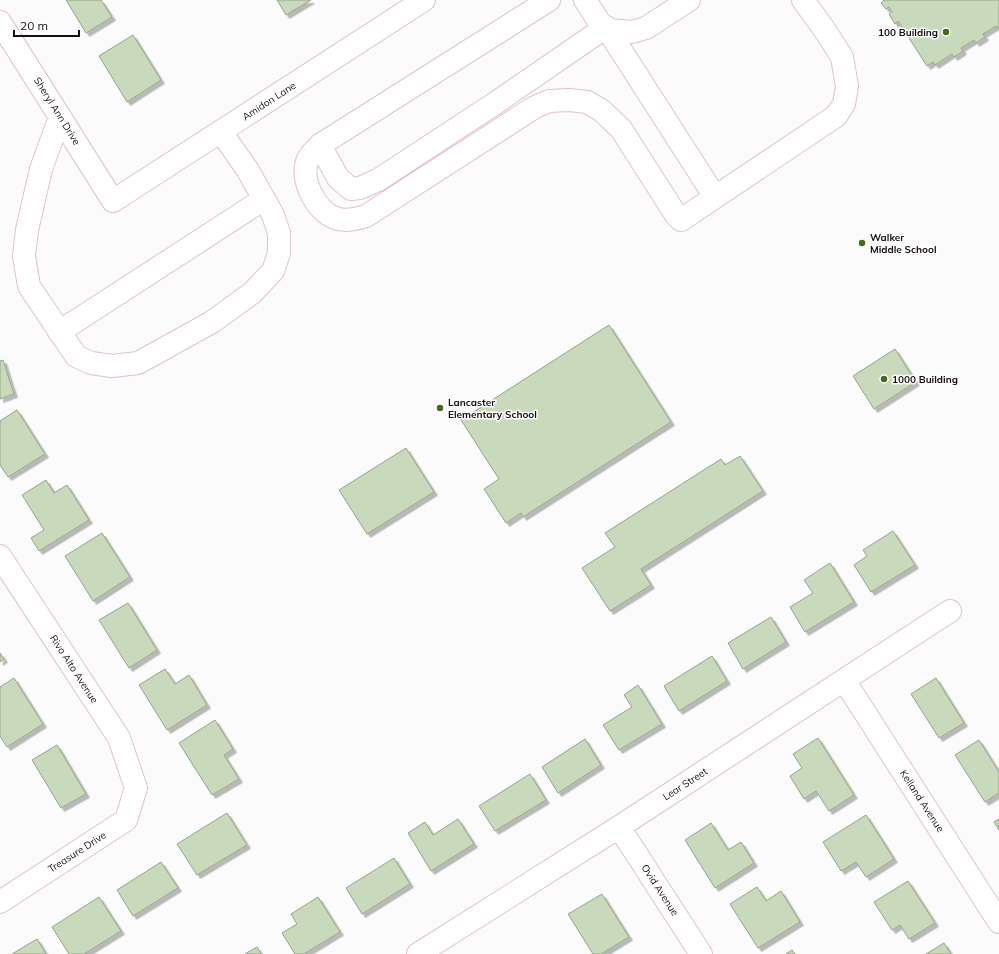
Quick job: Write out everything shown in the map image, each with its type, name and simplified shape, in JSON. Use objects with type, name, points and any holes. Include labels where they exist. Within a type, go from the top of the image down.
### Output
[{"type":"street","name":"Amidon Lane","points":[[113,201],[424,0]]},
{"type":"street","points":[[549,0],[320,145],[308,159],[306,174],[307,184],[314,200],[323,210],[336,219],[347,220],[366,216],[535,107],[549,101],[569,100],[587,102],[601,110],[620,129],[676,216],[681,220],[836,116],[844,104],[847,86],[842,57],[803,0]]},
{"type":"street","points":[[585,0],[600,23],[610,30],[632,32],[646,28],[689,0]]},
{"type":"street","name":"Sheryl Ann Drive","points":[[0,22],[113,201]]},
{"type":"street","points":[[320,145],[338,178],[351,189],[360,188],[378,180],[491,106],[606,27]]},
{"type":"street","points":[[606,27],[715,197]]},
{"type":"street","points":[[60,116],[41,169],[27,230],[24,256],[29,286],[76,356],[91,363],[112,366],[138,363],[212,322],[252,293],[273,271],[279,253],[279,233],[273,215],[246,169],[221,132]]},
{"type":"street","points":[[59,332],[264,199]]},
{"type":"street","name":"Rivo Alto Avenue","points":[[0,556],[119,738],[136,788]]},
{"type":"street","name":"Lear Street","points":[[418,954],[619,826],[950,611]]},
{"type":"street","name":"Kelland Avenue","points":[[844,680],[999,922]]},
{"type":"street","name":"Treasure Drive","points":[[0,902],[126,820],[136,788]]},
{"type":"street","name":"Ovid Avenue","points":[[619,826],[701,954]]},
{"type":"building","points":[[66,0],[101,0],[112,17],[86,33]]},
{"type":"building","points":[[277,0],[311,0],[286,15]]},
{"type":"building","name":"100 Building","points":[[884,0],[999,0],[999,29],[996,26],[983,34],[985,37],[976,43],[974,40],[961,48],[963,51],[954,57],[952,54],[935,65],[933,62],[927,66],[898,21],[895,24],[889,14],[892,12],[889,7],[886,9],[881,3]]},
{"type":"building","points":[[133,35],[161,80],[127,102],[99,56]]},
{"type":"building","points":[[609,325],[671,422],[523,517],[521,513],[506,523],[484,489],[499,479],[461,420]]},
{"type":"building","name":"1000 Building","points":[[895,349],[916,382],[874,409],[853,376]]},
{"type":"building","points":[[3,360],[14,394],[0,399],[0,361]]},
{"type":"building","points":[[17,410],[45,454],[8,477],[0,465],[0,421]]},
{"type":"building","points":[[406,448],[434,492],[367,534],[339,490]]},
{"type":"building","points":[[740,456],[763,491],[641,569],[651,585],[610,611],[582,568],[615,547],[605,533],[721,459],[725,465]]},
{"type":"building","points":[[46,480],[54,493],[67,485],[89,520],[39,551],[31,538],[44,530],[22,495]]},
{"type":"building","points":[[893,531],[915,565],[871,592],[854,565],[867,556],[863,550]]},
{"type":"building","points":[[102,533],[130,577],[93,601],[65,556]]},
{"type":"building","points":[[830,563],[854,602],[805,632],[790,607],[813,593],[804,580]]},
{"type":"building","points":[[128,603],[157,650],[129,668],[99,620]]},
{"type":"building","points":[[771,617],[786,642],[743,669],[728,643]]},
{"type":"building","points":[[0,653],[4,659],[0,662]]},
{"type":"building","points":[[712,656],[727,681],[679,711],[664,686]]},
{"type":"building","points":[[165,669],[175,684],[189,675],[207,705],[167,730],[139,685]]},
{"type":"building","points":[[14,678],[43,724],[7,747],[0,736],[0,687]]},
{"type":"building","points":[[936,678],[964,723],[939,738],[911,694]]},
{"type":"building","points":[[638,685],[662,724],[619,750],[603,725],[632,707],[624,695]]},
{"type":"building","points":[[215,720],[233,749],[224,755],[239,779],[212,795],[179,743]]},
{"type":"building","points":[[818,738],[854,795],[829,811],[816,791],[804,799],[790,776],[802,768],[793,754]]},
{"type":"building","points":[[585,739],[601,765],[558,793],[542,767]]},
{"type":"building","points":[[979,740],[999,772],[999,793],[985,802],[955,755]]},
{"type":"building","points":[[57,745],[86,794],[61,808],[32,760]]},
{"type":"building","points":[[530,774],[546,800],[495,831],[479,806]]},
{"type":"building","points":[[227,813],[247,845],[197,875],[177,844]]},
{"type":"building","points":[[866,815],[894,859],[866,877],[856,862],[841,871],[823,842]]},
{"type":"building","points":[[458,819],[474,844],[431,871],[408,833],[425,822],[433,835]]},
{"type":"building","points":[[999,819],[999,830],[994,822]]},
{"type":"building","points":[[711,823],[728,850],[741,842],[754,863],[715,888],[685,840]]},
{"type":"building","points":[[394,858],[410,884],[362,914],[346,888]]},
{"type":"building","points":[[161,862],[178,888],[133,916],[117,890]]},
{"type":"building","points":[[908,881],[935,923],[909,939],[900,925],[892,930],[874,902]]},
{"type":"building","points":[[757,887],[766,901],[781,891],[800,922],[758,948],[730,904]]},
{"type":"building","points":[[602,894],[629,937],[601,954],[593,954],[568,914]]},
{"type":"building","points":[[99,897],[121,931],[84,954],[69,954],[52,927]]},
{"type":"building","points":[[318,897],[340,932],[304,954],[295,954],[282,933],[297,924],[291,914]]},
{"type":"building","points":[[37,939],[46,954],[12,954]]},
{"type":"building","points":[[944,943],[951,954],[926,954]]},
{"type":"building","points":[[257,947],[261,954],[245,954]]},
{"type":"building","points":[[792,950],[795,954],[786,954]]},
{"type":"place","name":"100 Building","points":[[946,32]]},
{"type":"place","name":"Walker Middle School","points":[[862,243]]},
{"type":"place","name":"1000 Building","points":[[884,379]]},
{"type":"place","name":"Lancaster Elementary School","points":[[440,408]]}]
